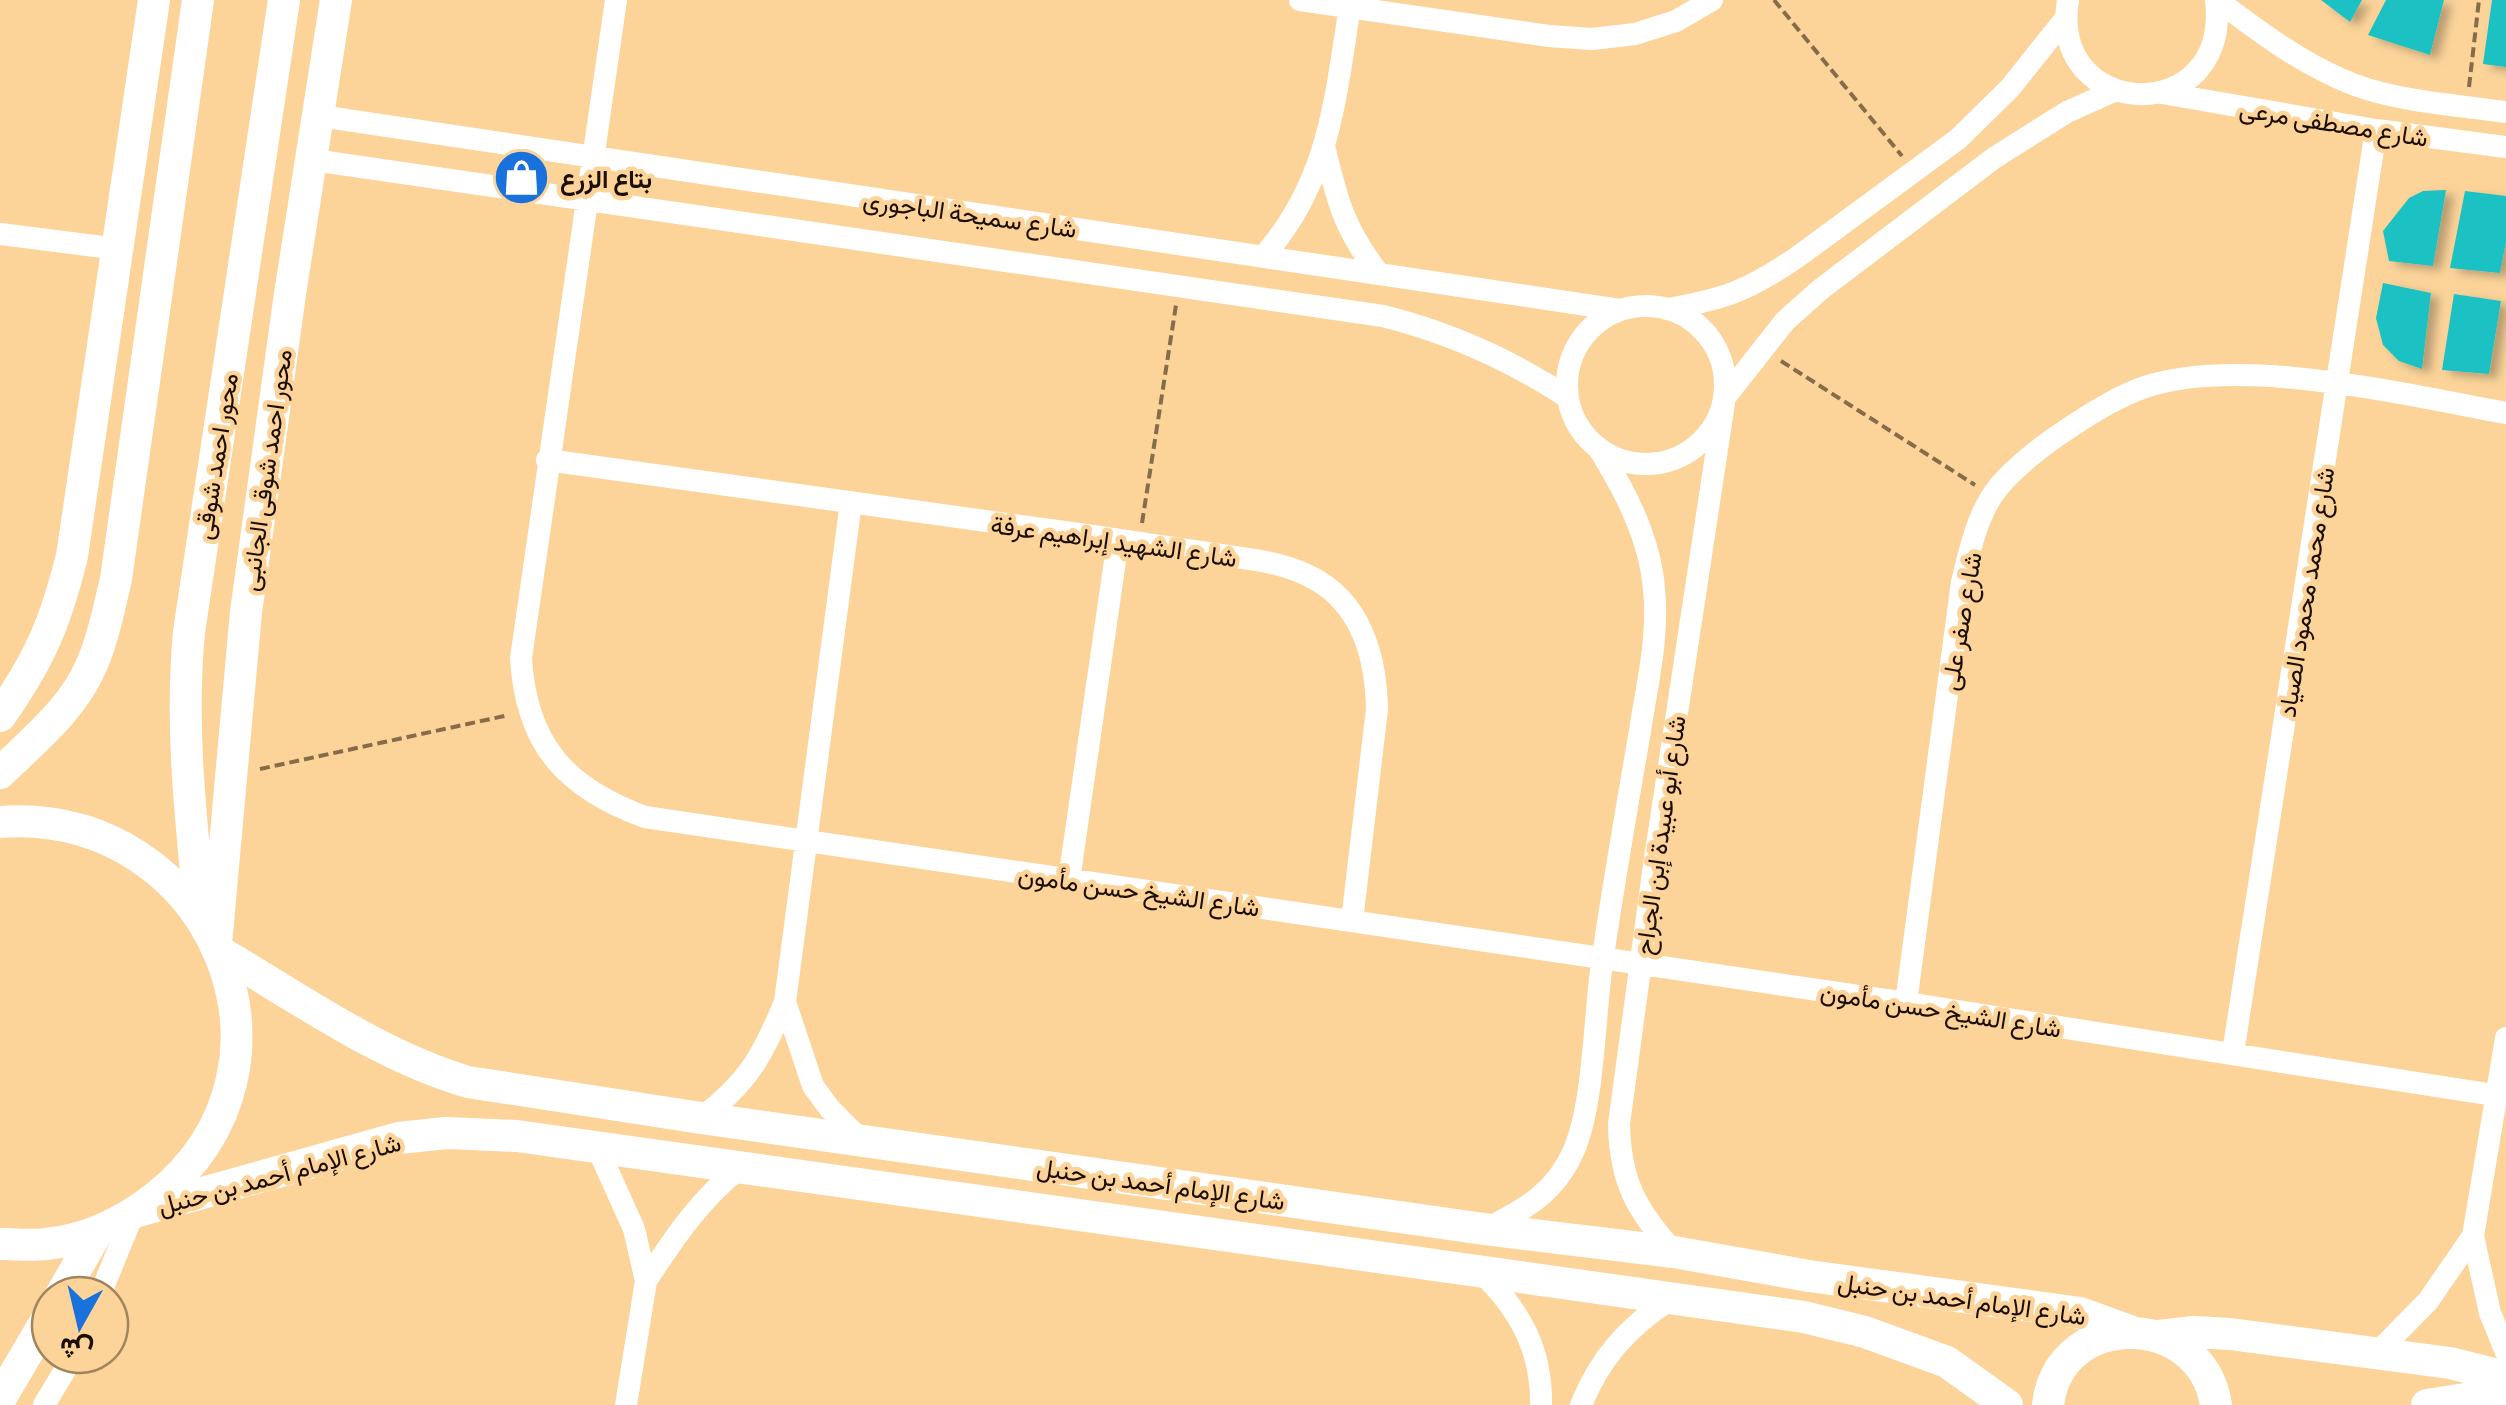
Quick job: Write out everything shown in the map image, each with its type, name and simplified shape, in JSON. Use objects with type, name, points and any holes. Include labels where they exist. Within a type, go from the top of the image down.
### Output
[{"type":"street","points":[[0,716],[32,670],[57,615],[72,556],[154,0]]},
{"type":"street","points":[[0,773],[70,702],[91,668],[104,629],[116,579],[198,0]]},
{"type":"street","name":"محور احمد شوقى","points":[[200,914],[186,775],[185,668],[284,0]]},
{"type":"street","name":"محور احمد شوقى الجانبى","points":[[218,948],[250,578],[336,0]]},
{"type":"street","name":"شارع الشيخ حسن مأمون","points":[[616,0],[547,460],[522,658],[529,711],[546,748],[573,779],[606,803],[645,817],[1906,1003],[2502,1096]]},
{"type":"street","points":[[1300,0],[1592,39],[1635,34],[1676,21],[1712,0]]},
{"type":"street","points":[[2162,93],[2184,83],[2202,67],[2214,46],[2216,0]]},
{"type":"street","name":"شارع مصطفى مرعى","points":[[2216,0],[2291,54],[2327,73],[2396,96],[2506,112]]},
{"type":"street","points":[[1263,257],[1299,210],[1325,150],[1351,4]]},
{"type":"street","points":[[1668,309],[1693,321],[1712,341],[1724,367],[1725,399],[1712,432],[1688,453],[1658,464],[1627,463],[1599,449],[1583,435],[1572,417],[1567,396],[1568,369],[1578,344],[1596,324],[1636,306],[1668,309],[1718,300],[1769,276],[1958,140],[1985,114],[2067,9]]},
{"type":"street","points":[[2067,9],[2068,42],[2078,62],[2094,79],[2114,90]]},
{"type":"street","name":"شارع مصطفى مرعى","points":[[2114,90],[2138,96],[2162,93],[2376,130],[2506,147]]},
{"type":"street","name":"شارع أبو عبيدة إبن الجراح","points":[[1674,1252],[1650,1225],[1630,1192],[1620,1155],[1619,1124],[1725,399],[1761,348],[1821,289],[1994,158],[2067,112],[2114,90]]},
{"type":"street","name":"شارع سميحة الباجورى","points":[[320,116],[1620,310]]},
{"type":"street","name":"شارع محمد محمود الصياد","points":[[2233,1054],[2376,130]]},
{"type":"street","points":[[1325,150],[1348,231],[1379,274]]},
{"type":"street","name":"شارع سميحة الباجورى","points":[[313,160],[1383,316],[1422,326],[1498,355],[1567,396]]},
{"type":"street","points":[[0,234],[118,249]]},
{"type":"street","name":"شارع صفر على","points":[[1906,1003],[1962,582],[1992,496],[2055,437],[2098,408],[2146,387],[2190,378],[2338,383],[2506,413]]},
{"type":"street","name":"شارع أبو عبيدة إبن الجراح","points":[[1484,1230],[1527,1209],[1549,1191],[1575,1148],[1583,1123],[1602,959],[1654,642],[1654,586],[1642,535],[1624,490],[1599,449]]},
{"type":"street","name":"شارع الشهيد إبراهيم عرفة","points":[[547,460],[1129,541],[1279,564],[1311,576],[1336,594],[1354,616],[1370,645],[1377,676],[1377,710],[1352,921]]},
{"type":"street","points":[[702,1118],[732,1096],[750,1074],[764,1053],[786,1002],[851,502]]},
{"type":"street","points":[[1069,880],[1129,541]]},
{"type":"street","points":[[0,822],[32,820],[81,828],[127,847],[167,876],[200,914],[218,948],[232,992],[236,1034],[223,1102],[198,1152],[171,1185],[136,1213],[97,1232],[47,1244],[0,1244]]},
{"type":"street","name":"شارع الإمام أحمد بن حنبل","points":[[218,948],[382,1046],[434,1072],[468,1082],[2080,1313],[2144,1334],[2212,1332],[2468,1366],[2506,1377]]},
{"type":"street","points":[[786,1002],[814,1086],[830,1109],[874,1142],[881,1189]]},
{"type":"street","points":[[2377,1354],[2428,1301],[2473,1236],[2502,1096],[2506,1038]]},
{"type":"street","name":"شارع الإمام أحمد بن حنبل","points":[[136,1213],[399,1138],[446,1132],[517,1136],[1804,1318],[1865,1332],[1947,1362],[2007,1405]]},
{"type":"street","points":[[596,1147],[634,1229],[646,1281],[626,1405]]},
{"type":"street","points":[[646,1281],[694,1210],[741,1167]]},
{"type":"street","points":[[109,1275],[136,1213]]},
{"type":"street","points":[[72,1275],[97,1232]]},
{"type":"street","points":[[2473,1236],[2490,1313],[2506,1352]]},
{"type":"street","points":[[1483,1274],[1506,1296],[1536,1350],[1542,1378],[1541,1405]]},
{"type":"street","points":[[1804,1318],[1809,1276]]},
{"type":"street","points":[[1581,1405],[1611,1348],[1637,1322],[1668,1300]]},
{"type":"street","points":[[2048,1405],[2061,1369],[2080,1349],[2103,1336],[2144,1334],[2185,1350],[2205,1372],[2216,1405]]},
{"type":"street","points":[[0,1399],[30,1348]]},
{"type":"street","points":[[44,1405],[62,1375]]},
{"type":"street","points":[[2427,1405],[2506,1389]]},
{"type":"path","points":[[1774,0],[1914,172]]},
{"type":"path","points":[[2466,107],[2479,0]]},
{"type":"path","points":[[1129,541],[1179,286]]},
{"type":"path","points":[[1761,348],[1992,496]]},
{"type":"path","points":[[232,774],[529,711]]},
{"type":"building","points":[[2321,0],[2362,0],[2350,22]]},
{"type":"building","points":[[2386,0],[2444,0],[2430,55],[2368,35]]},
{"type":"building","points":[[2492,0],[2506,0],[2506,67],[2483,64]]},
{"type":"building","points":[[2446,190],[2433,266],[2389,261],[2383,231],[2409,198],[2423,191]]},
{"type":"building","points":[[2465,191],[2506,196],[2506,242],[2500,273],[2450,268]]},
{"type":"building","points":[[2383,283],[2431,293],[2422,369],[2399,361],[2383,345],[2376,318]]},
{"type":"building","points":[[2454,294],[2501,301],[2489,374],[2442,370]]},
{"type":"place","name":"بتاع الزرع","points":[[521,178]]}]
